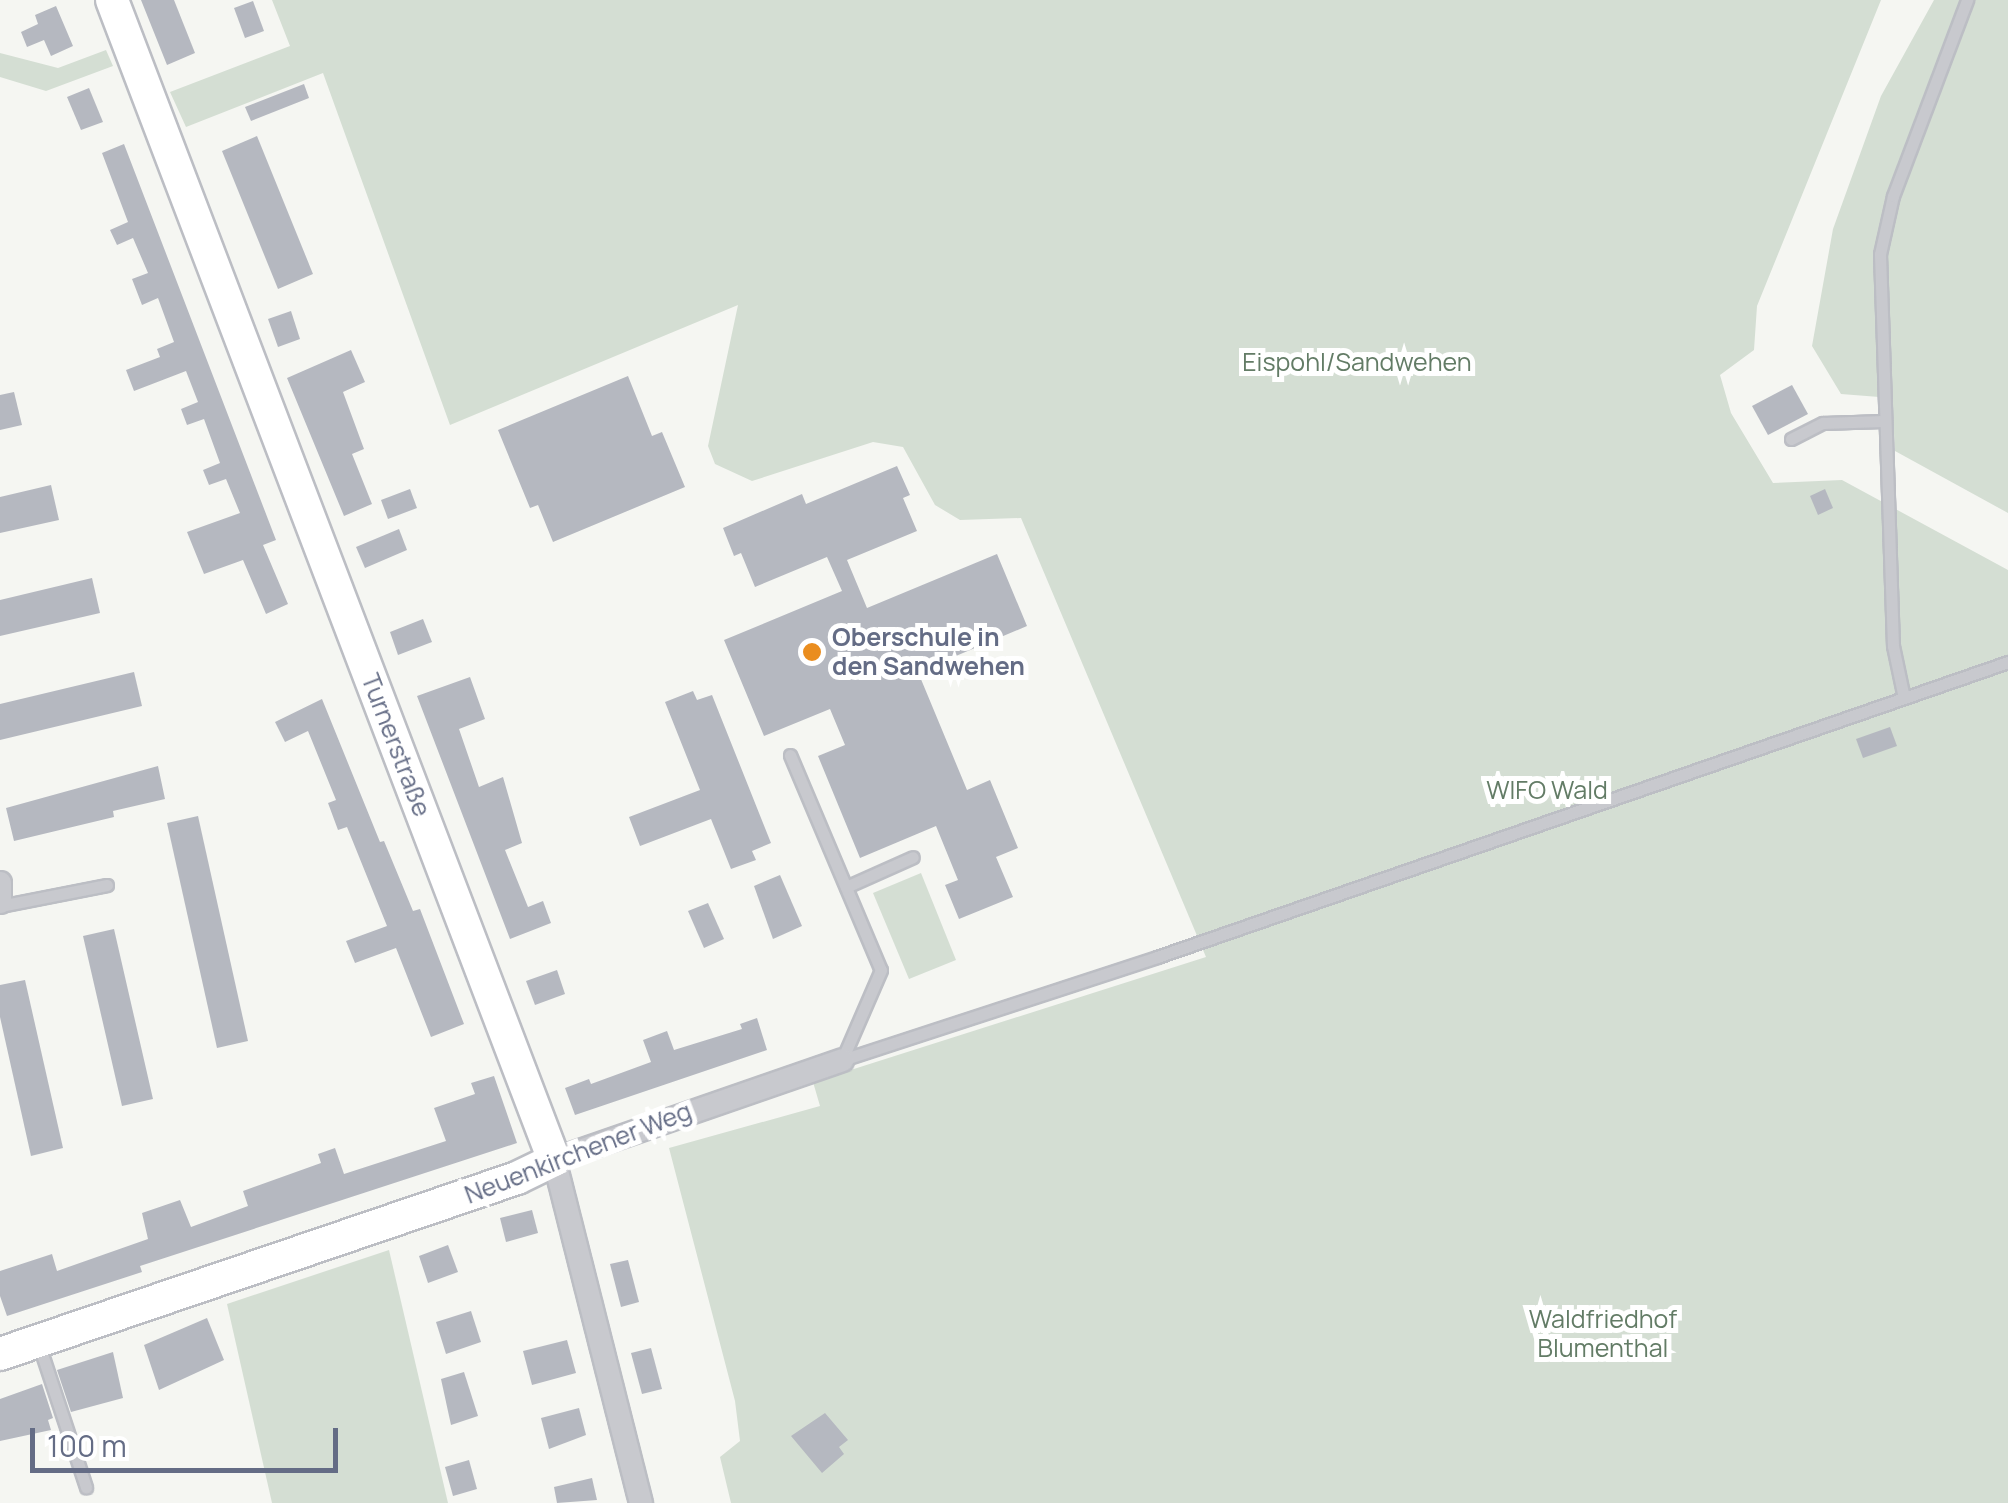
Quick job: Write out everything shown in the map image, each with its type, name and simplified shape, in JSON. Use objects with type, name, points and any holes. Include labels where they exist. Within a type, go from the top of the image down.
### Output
[{"type":"street","name":"Turnerstraße","points":[[112,0],[554,1160],[641,1503]]},
{"type":"street","points":[[0,884],[0,904]]},
{"type":"street","name":"Neuenkirchener Weg","points":[[0,1354],[517,1178],[554,1160],[842,1060]]},
{"type":"lane","points":[[1904,698],[1893,646],[1880,254],[1893,196],[1967,0]]},
{"type":"lane","points":[[1792,438],[1823,422],[1883,420]]},
{"type":"lane","name":"Neuenkirchener Weg","points":[[842,1060],[1157,957],[2008,662]]},
{"type":"lane","points":[[790,755],[881,970],[842,1060]]},
{"type":"lane","points":[[846,887],[913,857]]},
{"type":"lane","points":[[0,904],[107,885]]},
{"type":"lane","points":[[38,1341],[86,1487]]},
{"type":"green space","name":"WIFO Wald","points":[[272,0],[1881,0],[1757,306],[1754,350],[1720,375],[1731,413],[1773,483],[1842,480],[2008,570],[2008,1503],[731,1503],[720,1457],[740,1441],[735,1401],[669,1148],[820,1106],[813,1082],[1206,957],[1021,518],[960,520],[935,505],[903,447],[873,442],[752,481],[715,464],[708,446],[738,305],[450,425],[323,73],[186,127],[170,92],[290,46]]},
{"type":"green space","points":[[1934,0],[2008,0],[2008,513],[1895,451],[1892,398],[1841,394],[1812,346],[1833,229],[1881,96]]},
{"type":"green space","points":[[106,50],[113,66],[46,91],[0,77],[0,53],[58,68]]},
{"type":"green space","points":[[921,873],[956,960],[909,979],[873,893]]},
{"type":"green space","points":[[389,1250],[448,1503],[272,1503],[227,1304]]},
{"type":"building","points":[[141,0],[174,0],[195,53],[167,65]]},
{"type":"building","points":[[253,1],[264,31],[245,38],[234,8]]},
{"type":"building","points":[[56,6],[73,46],[51,56],[44,40],[27,47],[21,32],[38,24],[35,15]]},
{"type":"building","points":[[304,84],[309,98],[251,121],[245,107]]},
{"type":"building","points":[[89,88],[103,122],[81,130],[67,97]]},
{"type":"building","points":[[257,136],[313,274],[278,289],[222,151]]},
{"type":"building","points":[[124,144],[276,540],[263,545],[288,604],[266,614],[243,560],[204,574],[187,532],[240,513],[226,479],[209,485],[203,470],[220,463],[204,419],[187,425],[181,409],[198,402],[186,371],[134,391],[126,370],[160,357],[157,349],[174,342],[158,298],[142,305],[132,279],[148,273],[133,238],[117,245],[110,230],[128,222],[102,153]]},
{"type":"building","points":[[291,311],[300,339],[278,347],[268,319]]},
{"type":"building","points":[[351,350],[365,382],[343,392],[364,449],[352,454],[372,504],[344,516],[287,378]]},
{"type":"building","points":[[628,376],[652,436],[662,432],[685,487],[553,542],[538,505],[530,508],[498,430]]},
{"type":"building","points":[[1792,385],[1808,414],[1768,435],[1752,406]]},
{"type":"building","points":[[14,392],[22,425],[0,430],[0,395]]},
{"type":"building","points":[[897,466],[910,495],[903,498],[917,531],[847,560],[867,608],[997,554],[1027,626],[918,672],[967,790],[990,780],[1018,848],[996,857],[1013,897],[959,919],[945,885],[958,880],[936,826],[860,858],[818,756],[845,745],[830,709],[764,736],[724,640],[842,591],[827,557],[755,587],[741,553],[734,556],[723,528],[802,494],[806,504]]},
{"type":"building","points":[[51,485],[59,520],[0,533],[0,497]]},
{"type":"building","points":[[410,489],[417,508],[388,519],[381,500]]},
{"type":"building","points":[[1825,489],[1833,508],[1818,515],[1810,496]]},
{"type":"building","points":[[399,529],[407,550],[365,568],[356,547]]},
{"type":"building","points":[[92,578],[100,613],[0,636],[0,600]]},
{"type":"building","points":[[423,619],[432,642],[398,655],[390,632]]},
{"type":"building","points":[[134,672],[142,706],[0,740],[0,704]]},
{"type":"building","points":[[470,677],[485,719],[459,729],[479,787],[503,777],[522,843],[505,850],[528,907],[543,901],[551,923],[510,939],[417,696]]},
{"type":"building","points":[[693,691],[697,700],[712,695],[771,843],[752,851],[756,860],[731,869],[711,819],[640,846],[629,817],[700,790],[665,702]]},
{"type":"building","points":[[322,699],[380,842],[384,841],[413,911],[420,909],[464,1024],[431,1037],[396,948],[355,963],[346,941],[387,926],[347,827],[338,830],[328,803],[336,800],[308,731],[285,742],[275,722]]},
{"type":"building","points":[[1890,727],[1897,746],[1863,758],[1856,739]]},
{"type":"building","points":[[158,766],[165,799],[113,811],[114,817],[14,841],[6,808]]},
{"type":"building","points":[[198,816],[248,1041],[217,1048],[167,823]]},
{"type":"building","points":[[780,875],[802,926],[773,939],[754,886]]},
{"type":"building","points":[[708,903],[724,939],[704,948],[688,911]]},
{"type":"building","points":[[114,929],[153,1099],[122,1106],[83,936]]},
{"type":"building","points":[[557,970],[565,994],[535,1005],[526,981]]},
{"type":"building","points":[[25,980],[63,1148],[31,1156],[0,1017],[0,985]]},
{"type":"building","points":[[757,1018],[767,1050],[575,1115],[565,1088],[589,1079],[591,1084],[651,1062],[643,1040],[667,1031],[674,1050],[742,1029],[740,1024]]},
{"type":"building","points":[[494,1076],[517,1143],[140,1266],[142,1272],[7,1316],[0,1296],[0,1271],[52,1254],[57,1271],[148,1239],[142,1213],[180,1200],[191,1227],[248,1206],[243,1191],[321,1163],[318,1154],[335,1148],[344,1174],[446,1141],[434,1108],[475,1094],[471,1083]]},
{"type":"building","points":[[532,1210],[538,1233],[506,1242],[500,1218]]},
{"type":"building","points":[[448,1245],[458,1272],[428,1283],[419,1256]]},
{"type":"building","points":[[628,1260],[639,1302],[621,1307],[610,1264]]},
{"type":"building","points":[[471,1311],[481,1342],[446,1354],[436,1322]]},
{"type":"building","points":[[207,1318],[224,1360],[159,1390],[144,1345]]},
{"type":"building","points":[[567,1340],[576,1373],[532,1385],[523,1351]]},
{"type":"building","points":[[651,1348],[662,1389],[642,1394],[631,1353]]},
{"type":"building","points":[[113,1352],[123,1398],[71,1412],[57,1370]]},
{"type":"building","points":[[464,1372],[478,1416],[451,1425],[441,1379]]},
{"type":"building","points":[[42,1384],[53,1418],[48,1420],[51,1430],[0,1441],[0,1399]]},
{"type":"building","points":[[579,1408],[586,1435],[549,1449],[541,1418]]},
{"type":"building","points":[[825,1413],[848,1440],[839,1447],[844,1454],[822,1473],[791,1436]]},
{"type":"building","points":[[469,1460],[477,1489],[453,1496],[445,1467]]},
{"type":"building","points":[[592,1478],[597,1500],[557,1503],[554,1487]]},
{"type":"place","name":"Oberschule in den Sandwehen","points":[[812,652]]},
{"type":"park label","name":"Eispohl/Sandwehen","points":[[1357,362]]},
{"type":"park label","name":"Waldfriedhof Blumenthal","points":[[1603,1334]]}]
